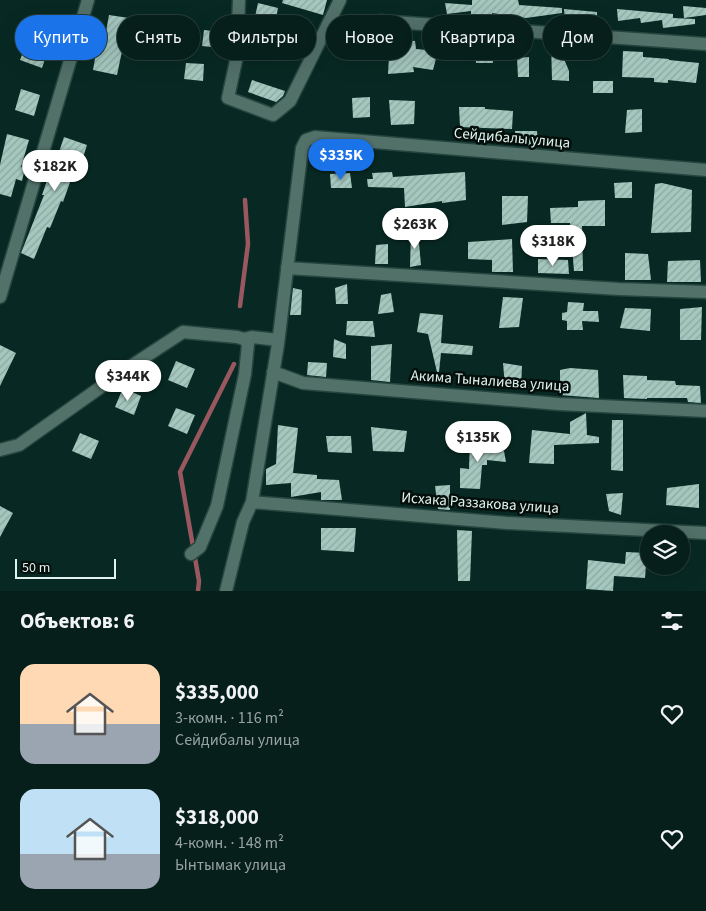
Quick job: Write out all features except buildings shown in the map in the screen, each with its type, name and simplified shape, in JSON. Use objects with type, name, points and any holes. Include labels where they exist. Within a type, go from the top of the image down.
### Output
[{"type":"street","points":[[0,297],[88,0]]},
{"type":"street","points":[[239,0],[237,56],[228,98],[273,115],[290,100],[340,0]]},
{"type":"street","points":[[412,23],[706,44]]},
{"type":"street","name":"Сейдибалы улица","points":[[287,268],[302,148],[310,137],[706,170]]},
{"type":"street","points":[[226,591],[243,522],[252,502],[278,340],[287,268],[619,289],[706,292]]},
{"type":"street","points":[[0,450],[20,445],[122,372],[183,332],[244,339],[278,340]]},
{"type":"street","points":[[191,554],[200,547],[217,506],[245,374],[248,344],[244,339]]},
{"type":"street","name":"Акима Тыналиева улица","points":[[273,372],[303,383],[559,404],[706,411]]},
{"type":"street","name":"Исхака Раззакова улица","points":[[252,502],[507,523],[706,533]]},
{"type":"waterway","points":[[240,306],[248,244],[245,200]]},
{"type":"waterway","points":[[198,591],[199,581],[180,472],[234,364]]}]
